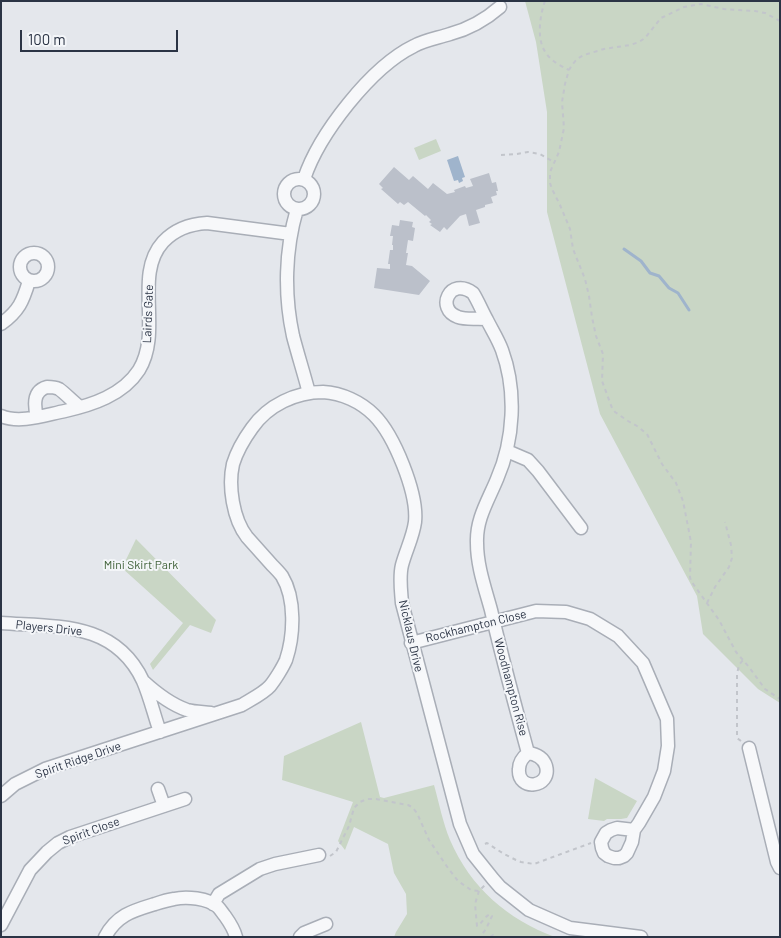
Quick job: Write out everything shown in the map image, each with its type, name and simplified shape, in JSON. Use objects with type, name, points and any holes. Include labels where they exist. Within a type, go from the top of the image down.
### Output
[{"type":"street","points":[[304,179],[327,132],[356,94],[389,62],[404,51],[425,41],[452,34],[475,24],[487,18],[500,7]]},
{"type":"street","points":[[296,178],[304,179],[311,183],[315,190],[314,198],[311,204],[304,208],[296,209],[289,205],[284,198],[284,190],[288,182],[296,178]]},
{"type":"street","points":[[296,209],[288,262],[287,300],[293,336],[309,393]]},
{"type":"street","name":"Lairds Gate","points":[[1,416],[18,419],[37,417],[80,407],[119,391],[134,378],[140,369],[146,353],[149,337],[149,274],[151,263],[155,254],[174,232],[185,226],[207,223],[291,234]]},
{"type":"street","points":[[1,324],[21,304],[29,281]]},
{"type":"street","name":"Woodhampton Rise","points":[[486,319],[502,350],[508,372],[511,420],[507,451],[497,479],[480,516],[476,542],[493,621],[528,752]]},
{"type":"street","points":[[37,417],[36,398],[41,390],[46,388],[57,388],[80,407]]},
{"type":"street","name":"Nicklaus Drive","points":[[160,732],[242,705],[269,687],[285,662],[292,634],[292,600],[282,576],[245,534],[234,512],[231,490],[233,465],[243,441],[258,420],[275,406],[291,398],[309,393],[326,392],[345,397],[360,404],[375,416],[388,433],[405,468],[413,496],[415,520],[411,541],[402,566],[400,585],[402,603],[460,824],[473,854],[500,886],[528,910],[570,928],[641,937]]},
{"type":"street","points":[[507,451],[528,460],[581,528]]},
{"type":"street","name":"Rockhampton Close","points":[[412,643],[536,611],[566,612],[590,619],[618,636],[643,663],[667,718],[668,746],[664,771],[654,797],[634,830]]},
{"type":"street","name":"Players Drive","points":[[1,623],[71,628],[105,639],[133,664],[143,681],[160,732]]},
{"type":"street","name":"Nicklaus Drive","points":[[143,681],[160,696],[187,710],[216,714]]},
{"type":"street","name":"Spirit Ridge Drive","points":[[1,796],[16,784],[45,769],[160,732]]},
{"type":"street","points":[[749,748],[780,868]]},
{"type":"street","points":[[158,790],[164,806]]},
{"type":"street","name":"Spirit Close","points":[[1,925],[30,870],[46,852],[58,843],[70,837],[185,799]]},
{"type":"street","points":[[212,904],[219,894],[260,869],[275,864],[323,856]]},
{"type":"street","points":[[105,937],[115,922],[123,916],[132,911],[175,898],[194,899],[219,908],[231,924],[236,937]]},
{"type":"street","points":[[300,937],[304,933],[326,924]]},
{"type":"path","points":[[544,1],[540,24],[543,47],[546,54],[569,70]]},
{"type":"path","points":[[780,21],[765,13],[724,9],[701,4],[684,7],[661,18],[645,38],[639,42],[604,48],[584,55],[569,70],[562,102],[564,128],[559,152],[550,172],[550,183],[570,229],[573,249],[585,279],[596,336],[603,354],[602,381],[612,408],[628,422],[647,434],[662,464],[676,483],[686,510],[691,542],[690,577],[719,620],[736,652],[765,688],[780,699]]},
{"type":"path","points":[[501,155],[528,152],[540,154],[554,162]]},
{"type":"path","points":[[707,602],[729,567],[732,558],[725,522]]},
{"type":"path","points":[[743,660],[737,674],[737,738],[749,748]]},
{"type":"path","points":[[323,856],[336,852],[349,826],[354,808],[360,802],[376,799],[408,804],[417,813],[429,840],[458,881],[471,890],[479,891]]},
{"type":"path","points":[[487,848],[485,844],[487,843],[516,860],[534,864],[594,842]]},
{"type":"path","points":[[480,937],[492,916],[491,914],[489,915],[477,926],[475,904],[479,891],[489,882]]},
{"type":"path","points":[[490,937],[493,935],[496,937]]},
{"type":"green space","points":[[525,1],[780,1],[780,703],[758,689],[703,634],[697,596],[600,414],[547,212],[547,112],[536,42]]},
{"type":"green space","points":[[436,139],[441,151],[419,160],[414,148]]},
{"type":"green space","name":"Mini Skirt Park","points":[[136,539],[216,620],[211,633],[190,625],[153,670],[150,664],[183,623],[122,568]]},
{"type":"green space","points":[[361,722],[380,797],[384,798],[434,785],[450,840],[469,873],[480,887],[492,900],[521,921],[555,937],[394,937],[407,914],[406,894],[394,873],[388,844],[354,827],[345,850],[338,841],[353,802],[282,780],[284,756]]},
{"type":"green space","points":[[595,778],[637,801],[627,818],[607,819],[604,821],[588,819]]},
{"type":"water","points":[[458,156],[465,177],[459,183],[458,180],[454,181],[447,160]]},
{"type":"building","points":[[394,167],[409,180],[413,176],[428,189],[433,183],[447,194],[465,186],[466,188],[473,186],[470,179],[489,173],[492,183],[496,182],[497,195],[491,197],[493,203],[476,210],[480,223],[469,226],[466,214],[460,216],[447,230],[444,227],[440,232],[430,225],[432,224],[429,222],[431,220],[426,215],[408,202],[404,205],[400,202],[398,204],[381,189],[383,188],[379,184]]},
{"type":"building","points":[[400,220],[413,222],[412,227],[415,228],[413,241],[408,240],[406,265],[412,266],[430,281],[419,295],[374,288],[377,268],[390,269],[390,264],[388,264],[390,250],[393,250],[393,236],[390,236],[392,225],[399,226]]},
{"type":"waterway","points":[[624,249],[641,261],[650,273],[659,276],[669,288],[678,293],[689,310]]}]
